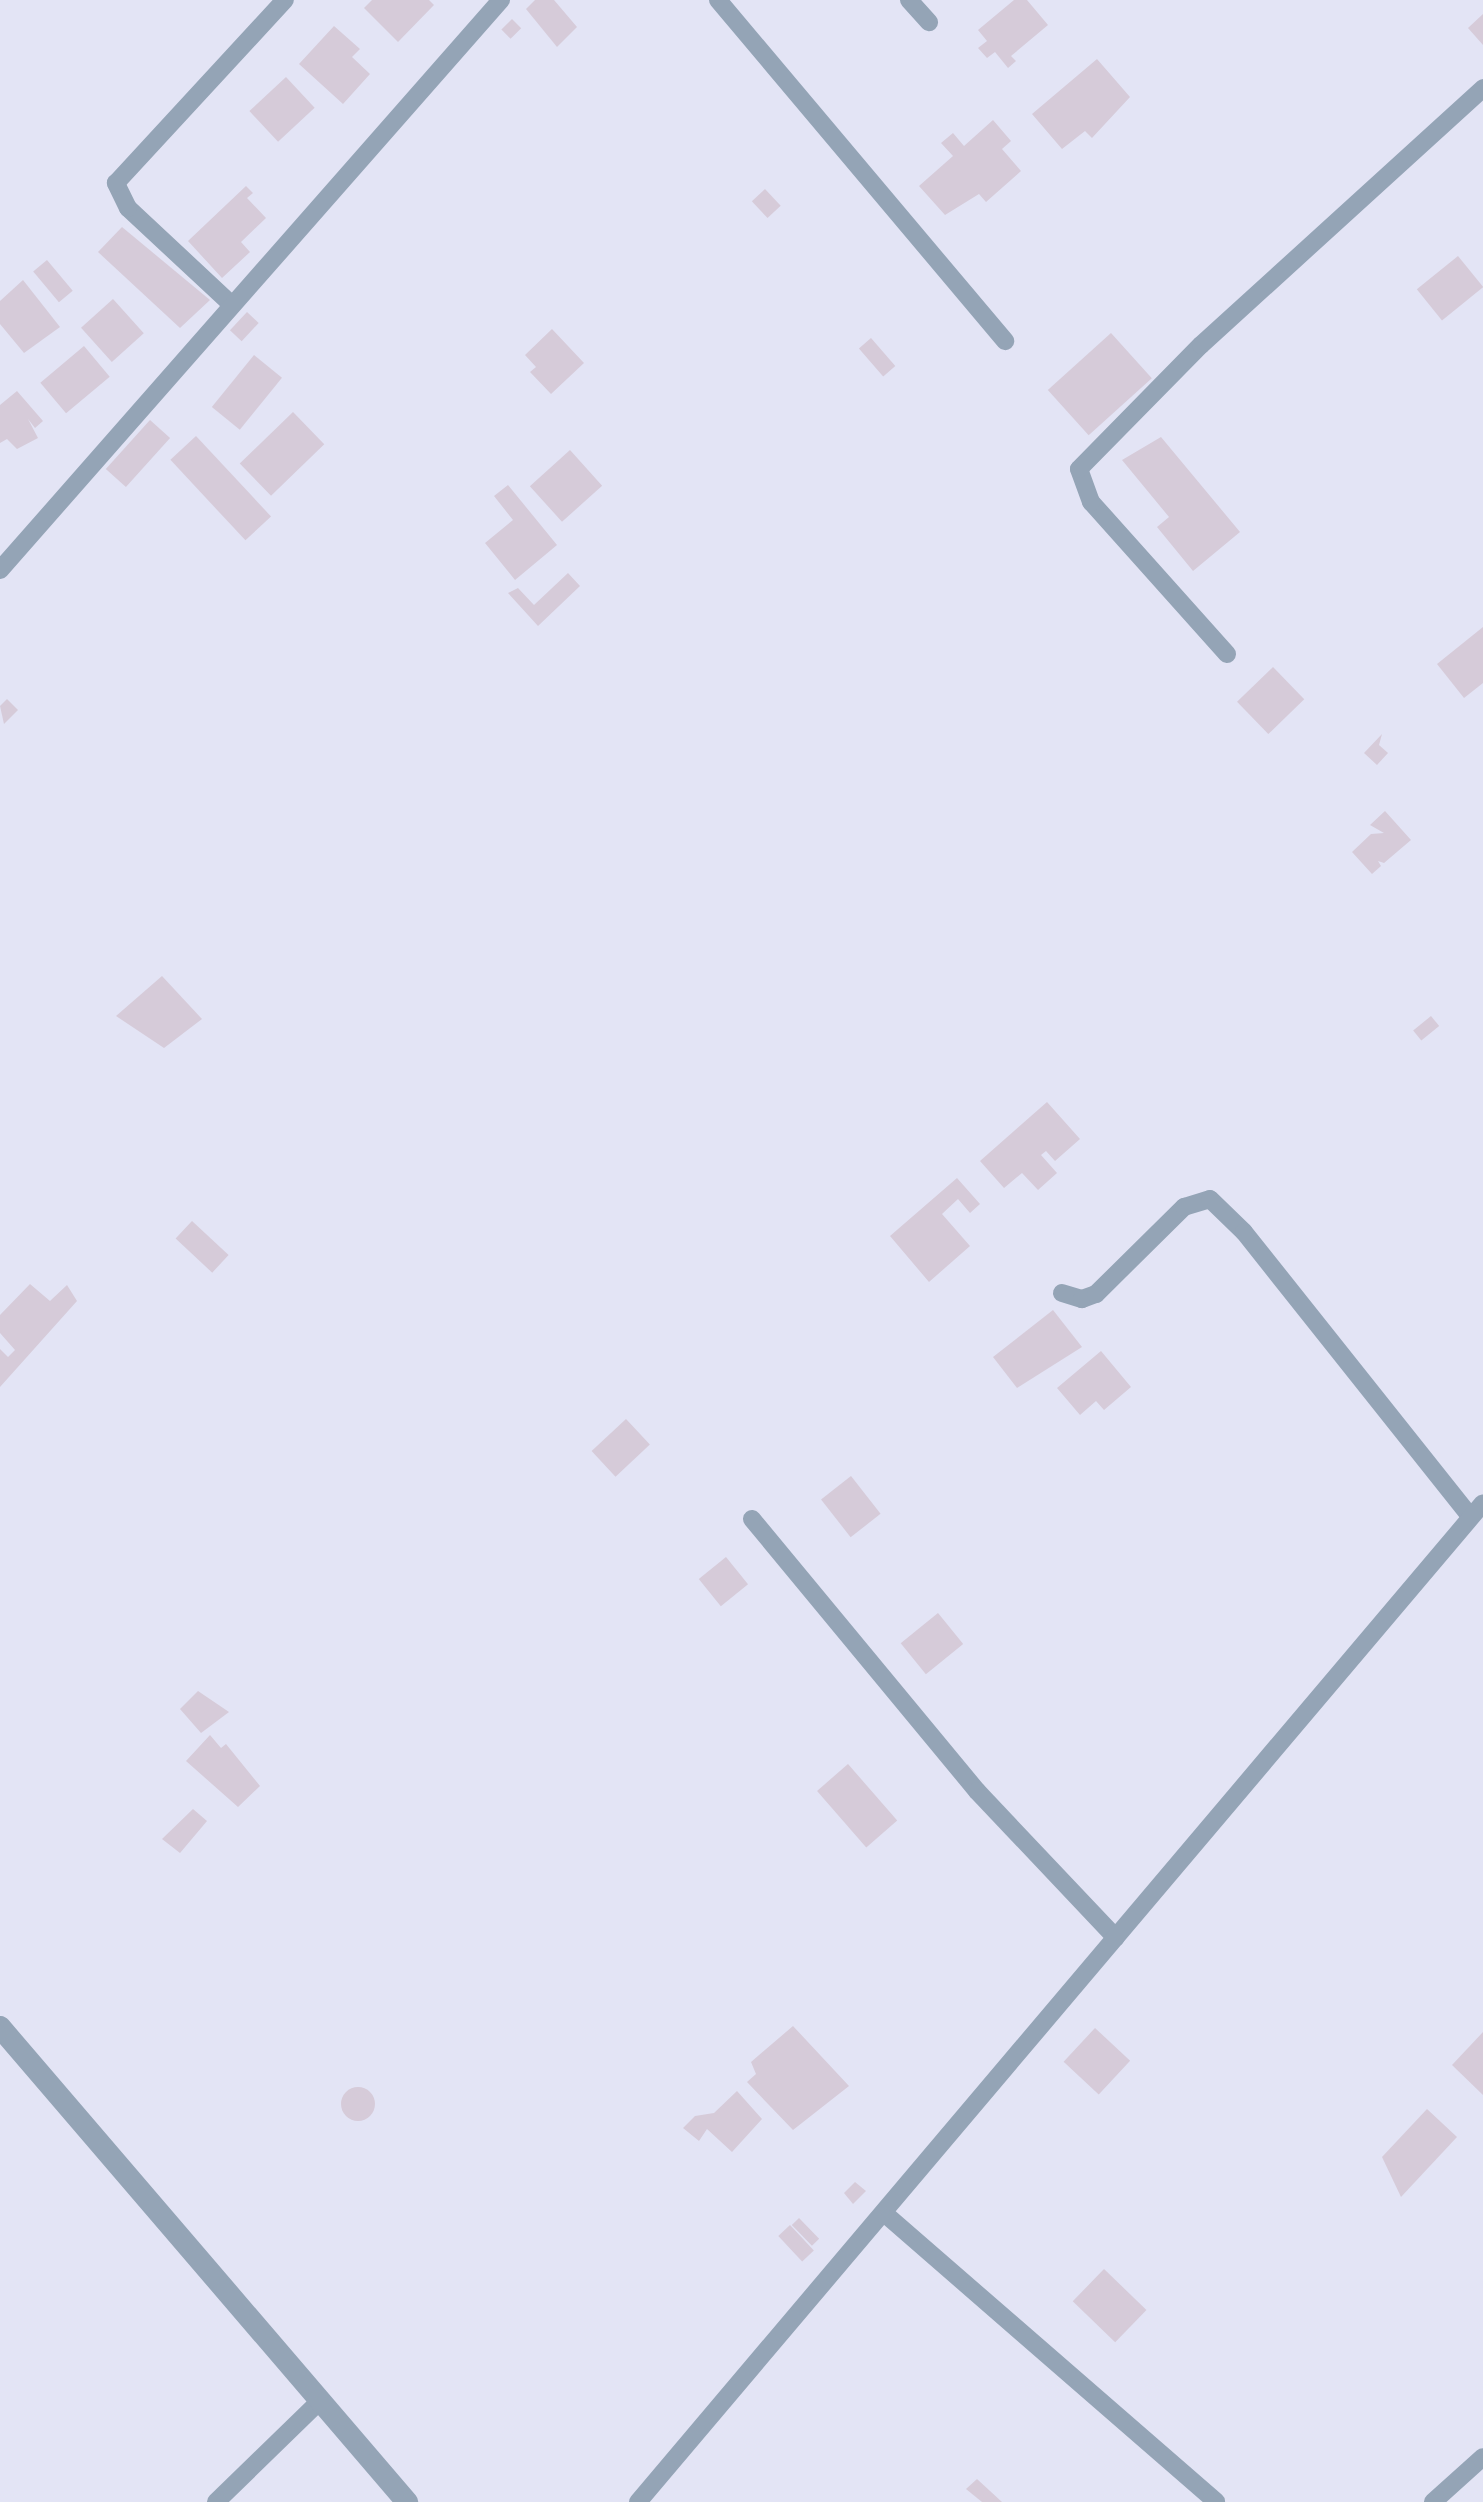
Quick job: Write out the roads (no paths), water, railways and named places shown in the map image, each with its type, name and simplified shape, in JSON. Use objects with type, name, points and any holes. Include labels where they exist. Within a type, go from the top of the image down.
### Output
[{"type":"street","points":[[232,305],[128,208],[116,183],[285,0]]},
{"type":"street","points":[[0,570],[501,0]]},
{"type":"street","points":[[718,0],[1005,341]]},
{"type":"street","points":[[909,0],[929,22]]},
{"type":"street","points":[[1227,654],[1091,502],[1079,469],[1191,355],[1483,88]]},
{"type":"street","points":[[638,2502],[1477,1510],[1244,1232],[1210,1199],[1184,1207],[1096,1294],[1082,1299],[1062,1293]]},
{"type":"street","points":[[752,1519],[977,1791],[1116,1938]]},
{"type":"street","points":[[0,2027],[407,2502]]},
{"type":"street","points":[[884,2213],[1216,2502]]},
{"type":"street","points":[[216,2502],[320,2401]]},
{"type":"street","points":[[1433,2502],[1483,2457]]}]
